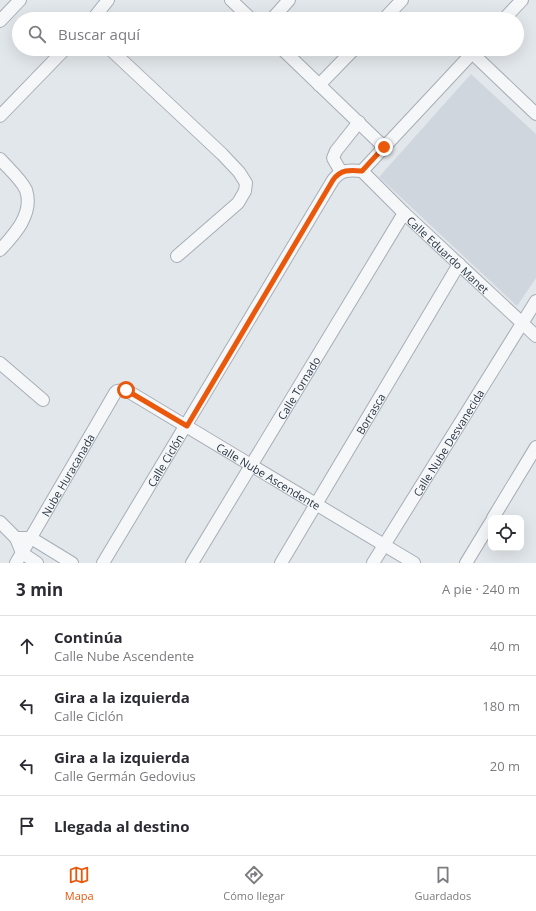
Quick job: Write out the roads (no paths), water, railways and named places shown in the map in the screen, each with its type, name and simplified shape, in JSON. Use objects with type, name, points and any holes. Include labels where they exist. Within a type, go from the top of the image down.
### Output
[{"type":"street","points":[[0,21],[20,0]]},
{"type":"street","points":[[99,12],[108,0]]},
{"type":"street","points":[[231,0],[244,12]]},
{"type":"street","points":[[278,12],[289,0]]},
{"type":"street","points":[[391,12],[402,0]]},
{"type":"street","points":[[511,12],[522,0]]},
{"type":"street","points":[[0,116],[58,56]]},
{"type":"street","points":[[117,56],[222,154],[239,172],[246,183],[245,192],[238,203],[177,256]]},
{"type":"street","points":[[289,56],[384,147]]},
{"type":"street","points":[[319,85],[347,56]]},
{"type":"street","points":[[358,122],[336,151],[333,158],[341,172],[348,170],[362,171],[469,56]]},
{"type":"street","points":[[479,56],[536,114]]},
{"type":"street","points":[[0,159],[22,184],[26,191],[27,200],[26,211],[19,227],[0,250]]},
{"type":"street","name":"Calle Eduardo Manet","points":[[362,171],[404,213],[536,336]]},
{"type":"street","name":"Calle Ciclón","points":[[104,563],[333,180],[341,172]]},
{"type":"street","name":"Calle Tornado","points":[[192,563],[404,213]]},
{"type":"street","name":"Borrasca","points":[[281,563],[317,505],[459,264]]},
{"type":"street","name":"Calle Nube Desvanecida","points":[[373,563],[536,301]]},
{"type":"street","points":[[0,363],[42,400]]},
{"type":"street","name":"Calle Nube Ascendente","points":[[122,390],[126,390],[187,426],[414,563]]},
{"type":"street","name":"Nube Huracanada","points":[[19,558],[115,393],[122,390]]},
{"type":"street","points":[[495,515],[536,447]]},
{"type":"street","points":[[0,522],[16,538],[19,558],[37,563]]},
{"type":"street","points":[[466,563],[488,527]]},
{"type":"street","points":[[16,538],[31,538],[72,563]]}]
